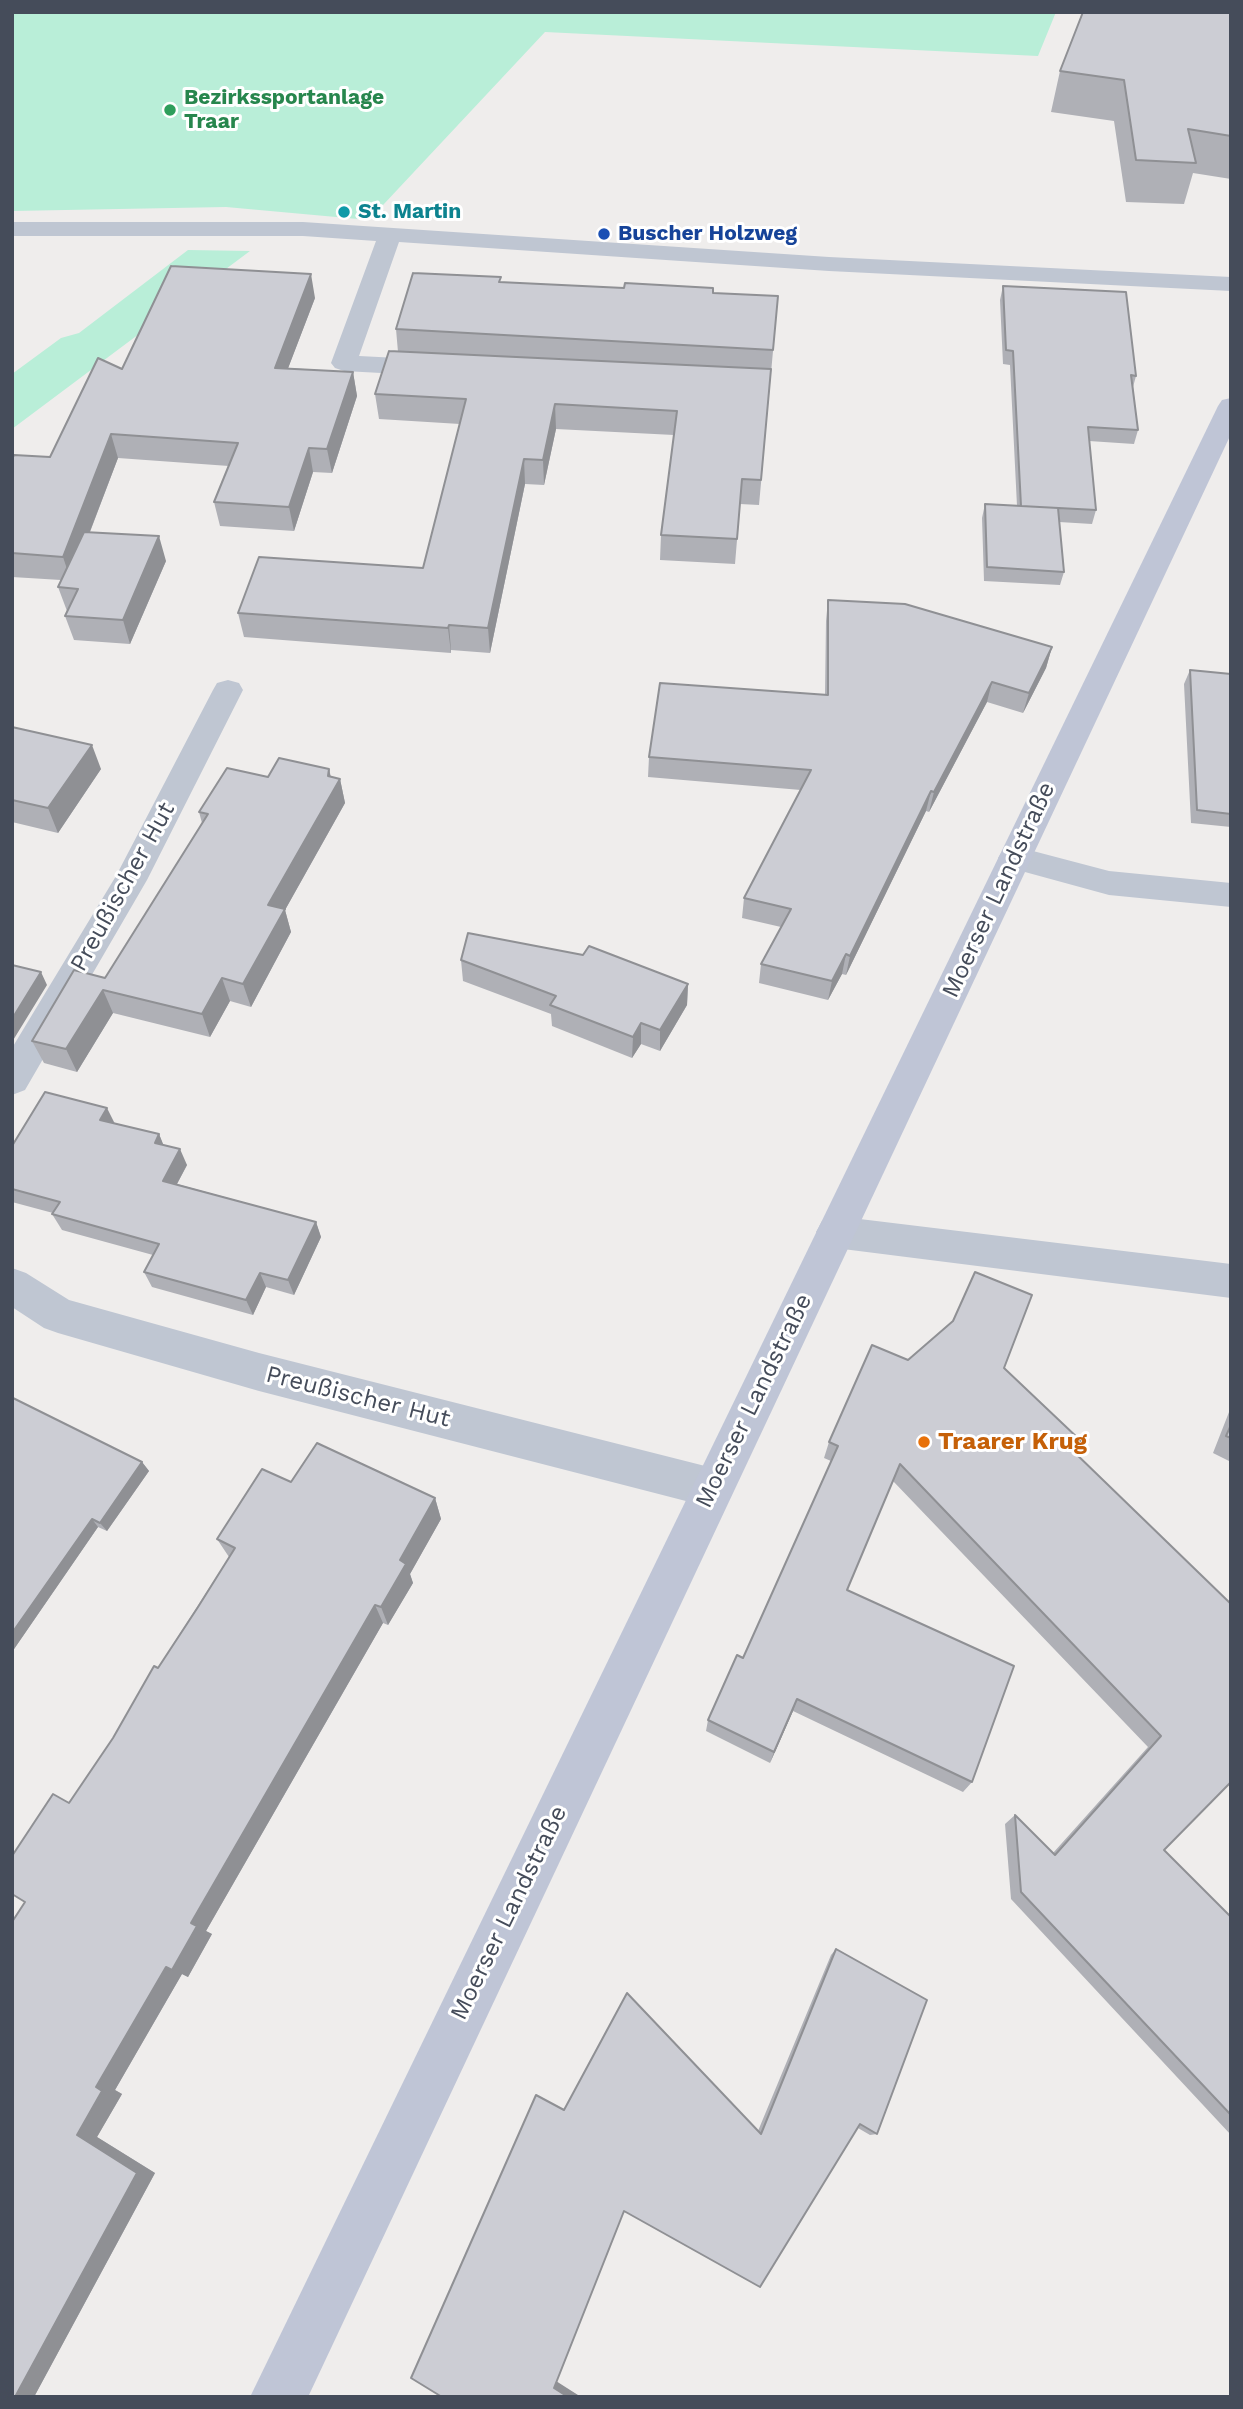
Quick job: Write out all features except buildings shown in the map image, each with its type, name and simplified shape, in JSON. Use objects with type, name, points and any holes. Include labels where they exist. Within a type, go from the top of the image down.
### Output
[{"type":"main road","name":"Moerser Landstraße","points":[[278,2397],[1231,406]]},
{"type":"street","points":[[12,229],[242,227],[390,234],[829,264],[1231,284]]},
{"type":"street","points":[[390,234],[344,363],[461,369]]},
{"type":"street","name":"Preußischer Hut","points":[[12,1080],[130,880],[228,690]]},
{"type":"street","name":"Preußischer Hut","points":[[12,1285],[58,1315],[259,1372],[713,1488]]},
{"type":"lane","points":[[1014,858],[1110,883],[1231,895]]},
{"type":"lane","points":[[835,1232],[1231,1282]]},
{"type":"green space","points":[[12,12],[1056,12],[1038,56],[545,32],[369,220],[226,207],[12,211]]},
{"type":"green space","points":[[188,250],[250,251],[12,429],[12,374],[61,338],[79,333]]},
{"type":"place","name":"Bezirkssportanlage Traar","points":[[170,110]]},
{"type":"place","name":"St. Martin","points":[[344,212]]},
{"type":"place","name":"Buscher Holzweg","points":[[604,234]]},
{"type":"place","name":"Traarer Krug","points":[[924,1442]]}]
